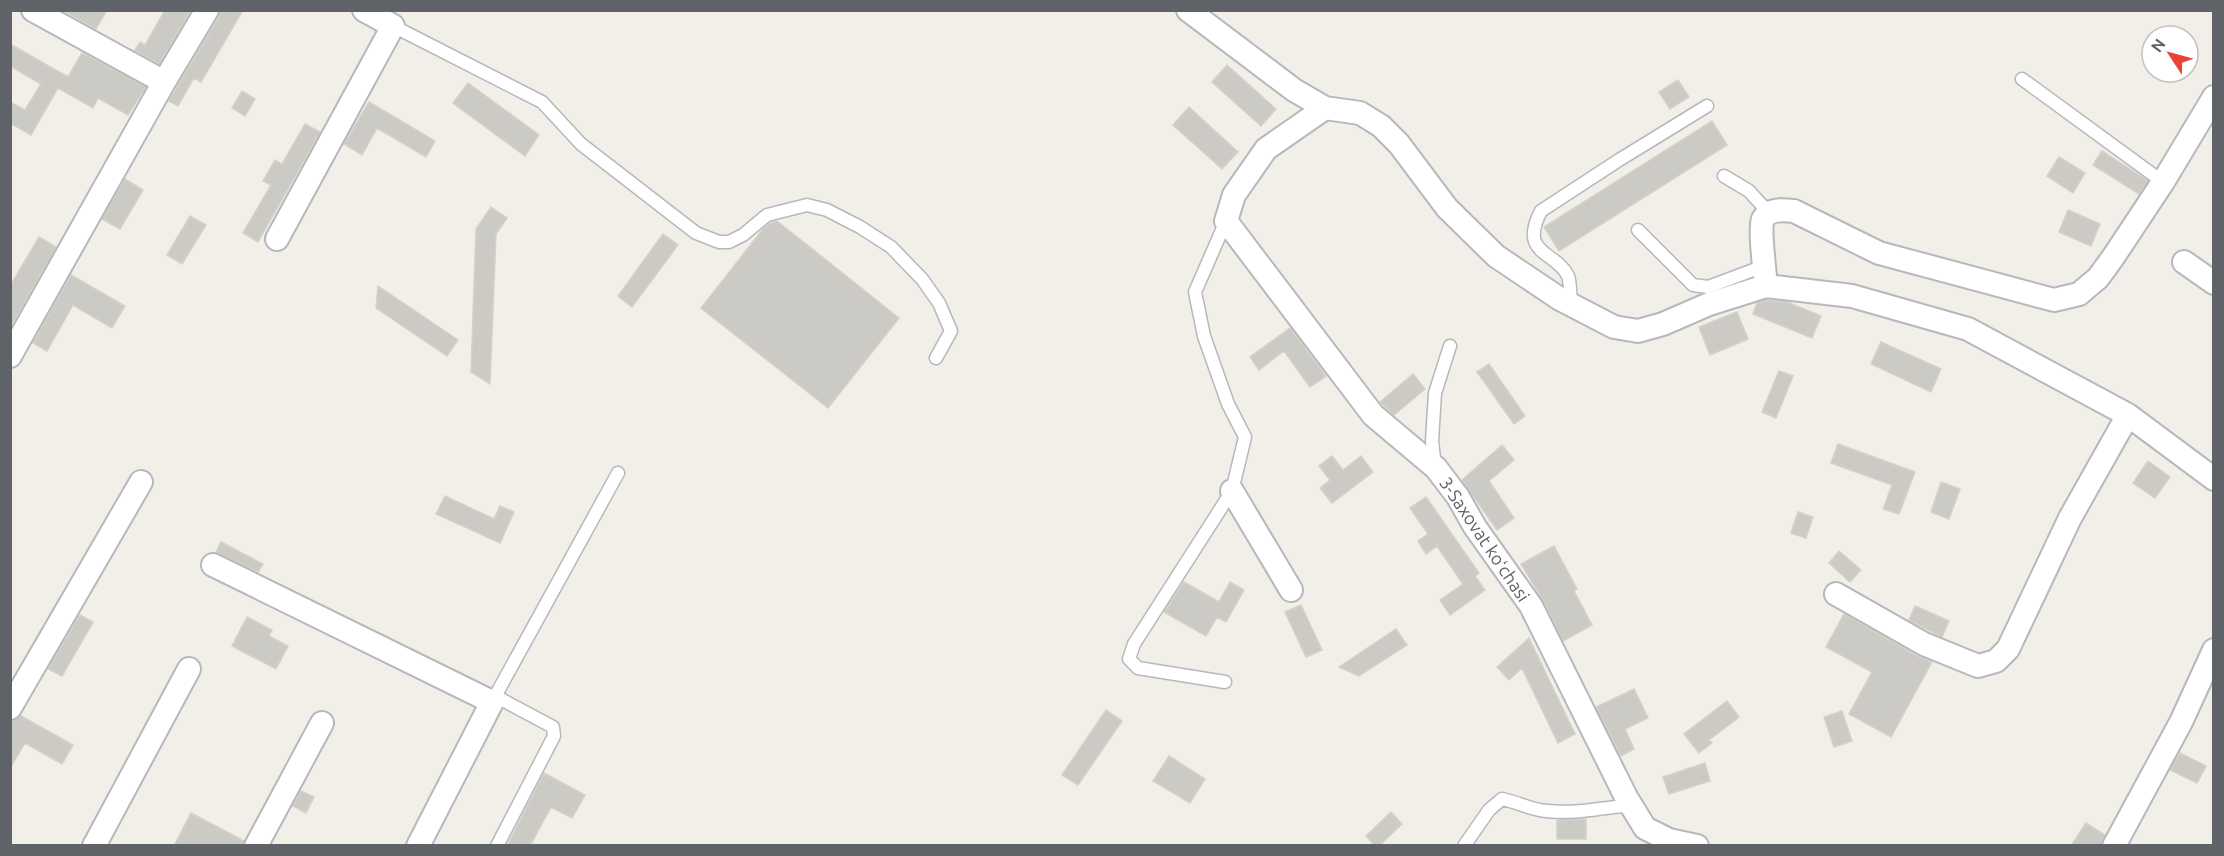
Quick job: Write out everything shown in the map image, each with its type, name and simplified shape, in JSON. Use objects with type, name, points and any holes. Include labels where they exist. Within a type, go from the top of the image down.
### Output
[{"type":"street","points":[[33,10],[164,82]]},
{"type":"street","points":[[10,356],[207,10]]},
{"type":"street","points":[[277,239],[393,26],[364,10]]},
{"type":"street","points":[[1188,10],[1294,90],[1325,108],[1360,112],[1381,126],[1399,144],[1447,208],[1496,256],[1570,304],[1614,327],[1638,331],[1664,324],[1765,276],[1852,296],[1968,329],[2128,415],[2214,479]]},
{"type":"street","points":[[1765,276],[1763,219],[1769,213],[1779,210],[1794,211],[1879,253],[2054,300],[2079,294],[2098,278],[2163,182],[2214,97]]},
{"type":"street","points":[[1226,221],[1234,195],[1266,149],[1325,108]]},
{"type":"street","name":"3-Saxovat koʻchasi","points":[[1226,221],[1373,415],[1436,468],[1458,497],[1475,527],[1531,606],[1631,805],[1640,837]]},
{"type":"street","points":[[2184,262],[2214,283]]},
{"type":"street","points":[[1836,594],[1924,644],[1978,666],[1996,661],[2008,650],[2070,518],[2128,415]]},
{"type":"street","points":[[10,708],[141,482]]},
{"type":"street","points":[[1232,491],[1291,590]]},
{"type":"street","points":[[213,565],[493,699],[418,846]]},
{"type":"street","points":[[2114,846],[2181,722],[2214,650]]},
{"type":"street","points":[[94,846],[189,669]]},
{"type":"street","points":[[256,846],[322,723]]},
{"type":"street","points":[[1640,837],[1697,846]]},
{"type":"lane","points":[[393,26],[542,102],[581,144],[696,233],[719,242],[729,242],[743,235],[767,215],[807,205],[827,210],[860,227],[891,247],[922,279],[939,303],[951,331],[936,358]]},
{"type":"lane","points":[[2022,79],[2163,182]]},
{"type":"lane","points":[[1570,304],[1568,277],[1541,252],[1536,244],[1537,220],[1541,211],[1707,106]]},
{"type":"lane","points":[[1724,176],[1749,191],[1769,213]]},
{"type":"lane","points":[[1225,682],[1138,668],[1129,659],[1134,644],[1232,491],[1245,437],[1228,404],[1204,336],[1195,292],[1226,221]]},
{"type":"lane","points":[[1638,230],[1694,285],[1708,287],[1765,276]]},
{"type":"lane","points":[[1436,468],[1432,441],[1434,393],[1450,346]]},
{"type":"lane","points":[[497,846],[554,736],[553,727],[493,699],[618,473]]},
{"type":"lane","points":[[1464,846],[1490,810],[1502,799],[1550,812],[1631,805]]},
{"type":"building","points":[[62,10],[107,10],[96,29]]},
{"type":"building","points":[[165,10],[191,10],[159,64],[135,50],[140,42],[145,45]]},
{"type":"building","points":[[220,10],[243,10],[201,82],[194,78],[178,106],[169,101],[219,17]]},
{"type":"building","points":[[10,44],[68,77],[82,53],[146,87],[128,115],[98,98],[93,108],[58,88],[31,135],[10,123],[10,102],[25,110],[41,84],[10,66]]},
{"type":"building","points":[[1227,65],[1276,109],[1261,126],[1212,82]]},
{"type":"building","points":[[1678,80],[1689,97],[1670,109],[1659,92]]},
{"type":"building","points":[[468,83],[539,135],[525,156],[453,103]]},
{"type":"building","points":[[242,91],[255,99],[245,116],[232,108]]},
{"type":"building","points":[[369,102],[435,141],[426,157],[377,128],[362,155],[344,144]]},
{"type":"building","points":[[1189,107],[1238,152],[1222,169],[1173,125]]},
{"type":"building","points":[[1712,121],[1727,145],[1559,251],[1544,227]]},
{"type":"building","points":[[305,124],[320,132],[258,242],[243,233],[271,185],[263,181],[275,160],[282,164]]},
{"type":"building","points":[[2102,151],[2148,181],[2139,194],[2093,165]]},
{"type":"building","points":[[2059,157],[2085,173],[2073,193],[2047,176]]},
{"type":"building","points":[[125,179],[143,190],[120,229],[102,219]]},
{"type":"building","points":[[491,207],[507,218],[496,234],[490,384],[471,372],[476,229]]},
{"type":"building","points":[[2068,210],[2100,224],[2091,246],[2059,232]]},
{"type":"building","points":[[190,216],[206,225],[182,264],[167,255]]},
{"type":"building","points":[[777,221],[899,318],[828,408],[701,308],[763,229]]},
{"type":"building","points":[[663,234],[678,245],[632,307],[618,296]]},
{"type":"building","points":[[39,237],[56,247],[10,328],[10,286]]},
{"type":"building","points":[[71,275],[125,306],[112,328],[73,305],[47,351],[33,343]]},
{"type":"building","points":[[378,286],[458,340],[447,356],[376,308]]},
{"type":"building","points":[[1767,300],[1787,302],[1821,316],[1812,338],[1753,314],[1757,303]]},
{"type":"building","points":[[1737,312],[1748,339],[1710,355],[1699,327]]},
{"type":"building","points":[[1290,328],[1326,376],[1310,387],[1284,351],[1259,370],[1250,357]]},
{"type":"building","points":[[1881,342],[1941,369],[1931,392],[1871,364]]},
{"type":"building","points":[[1489,364],[1525,416],[1514,424],[1477,372]]},
{"type":"building","points":[[1779,371],[1793,376],[1776,418],[1762,412]]},
{"type":"building","points":[[1413,374],[1425,389],[1394,415],[1380,402]]},
{"type":"building","points":[[1838,444],[1915,472],[1899,514],[1883,509],[1892,485],[1831,463]]},
{"type":"building","points":[[1502,445],[1514,460],[1489,481],[1514,518],[1497,530],[1462,480]]},
{"type":"building","points":[[1332,456],[1343,470],[1361,456],[1373,472],[1332,503],[1320,488],[1330,480],[1319,466]]},
{"type":"building","points":[[2148,461],[2170,477],[2155,498],[2133,483]]},
{"type":"building","points":[[1941,482],[1960,489],[1949,519],[1931,512]]},
{"type":"building","points":[[445,496],[494,519],[500,506],[514,512],[500,543],[436,514]]},
{"type":"building","points":[[1426,497],[1479,573],[1475,576],[1485,590],[1450,615],[1440,600],[1463,584],[1437,546],[1426,554],[1418,541],[1428,534],[1410,508]]},
{"type":"building","points":[[1798,512],[1813,517],[1806,538],[1791,533]]},
{"type":"building","points":[[221,542],[263,564],[258,572],[216,552]]},
{"type":"building","points":[[1554,546],[1577,589],[1574,591],[1592,625],[1563,641],[1543,600],[1521,564]]},
{"type":"building","points":[[1839,551],[1861,570],[1850,582],[1829,563]]},
{"type":"building","points":[[1184,582],[1219,602],[1230,582],[1244,590],[1226,622],[1217,617],[1206,636],[1164,612]]},
{"type":"building","points":[[1301,605],[1322,650],[1306,657],[1285,612]]},
{"type":"building","points":[[1915,606],[1949,621],[1942,637],[1909,620]]},
{"type":"building","points":[[1844,614],[1917,656],[1932,662],[1891,737],[1849,714],[1872,672],[1826,647]]},
{"type":"building","points":[[80,615],[93,622],[62,676],[48,669]]},
{"type":"building","points":[[247,617],[272,630],[269,636],[288,646],[276,669],[232,646]]},
{"type":"building","points":[[1396,629],[1407,645],[1359,676],[1339,667]]},
{"type":"building","points":[[1529,638],[1575,734],[1558,743],[1522,668],[1509,680],[1497,667]]},
{"type":"building","points":[[1634,689],[1648,718],[1625,729],[1634,749],[1621,756],[1596,707]]},
{"type":"building","points":[[1727,701],[1739,717],[1709,740],[1712,743],[1699,753],[1684,734]]},
{"type":"building","points":[[1106,710],[1122,721],[1078,785],[1062,775]]},
{"type":"building","points":[[1842,711],[1852,741],[1834,747],[1824,717]]},
{"type":"building","points":[[21,716],[73,745],[62,764],[25,743],[10,768],[10,721]]},
{"type":"building","points":[[2180,753],[2206,766],[2197,783],[2170,770]]},
{"type":"building","points":[[1169,756],[1205,779],[1190,803],[1153,781]]},
{"type":"building","points":[[1705,763],[1710,781],[1669,794],[1663,777]]},
{"type":"building","points":[[544,773],[585,795],[572,818],[551,807],[530,846],[507,846]]},
{"type":"building","points":[[301,791],[314,797],[306,813],[293,806]]},
{"type":"building","points":[[1391,812],[1402,824],[1379,846],[1375,846],[1366,836]]},
{"type":"building","points":[[191,813],[244,841],[243,846],[174,846]]},
{"type":"building","points":[[1586,819],[1586,839],[1557,839],[1557,820]]},
{"type":"building","points":[[2086,823],[2105,835],[2101,846],[2071,846]]}]
